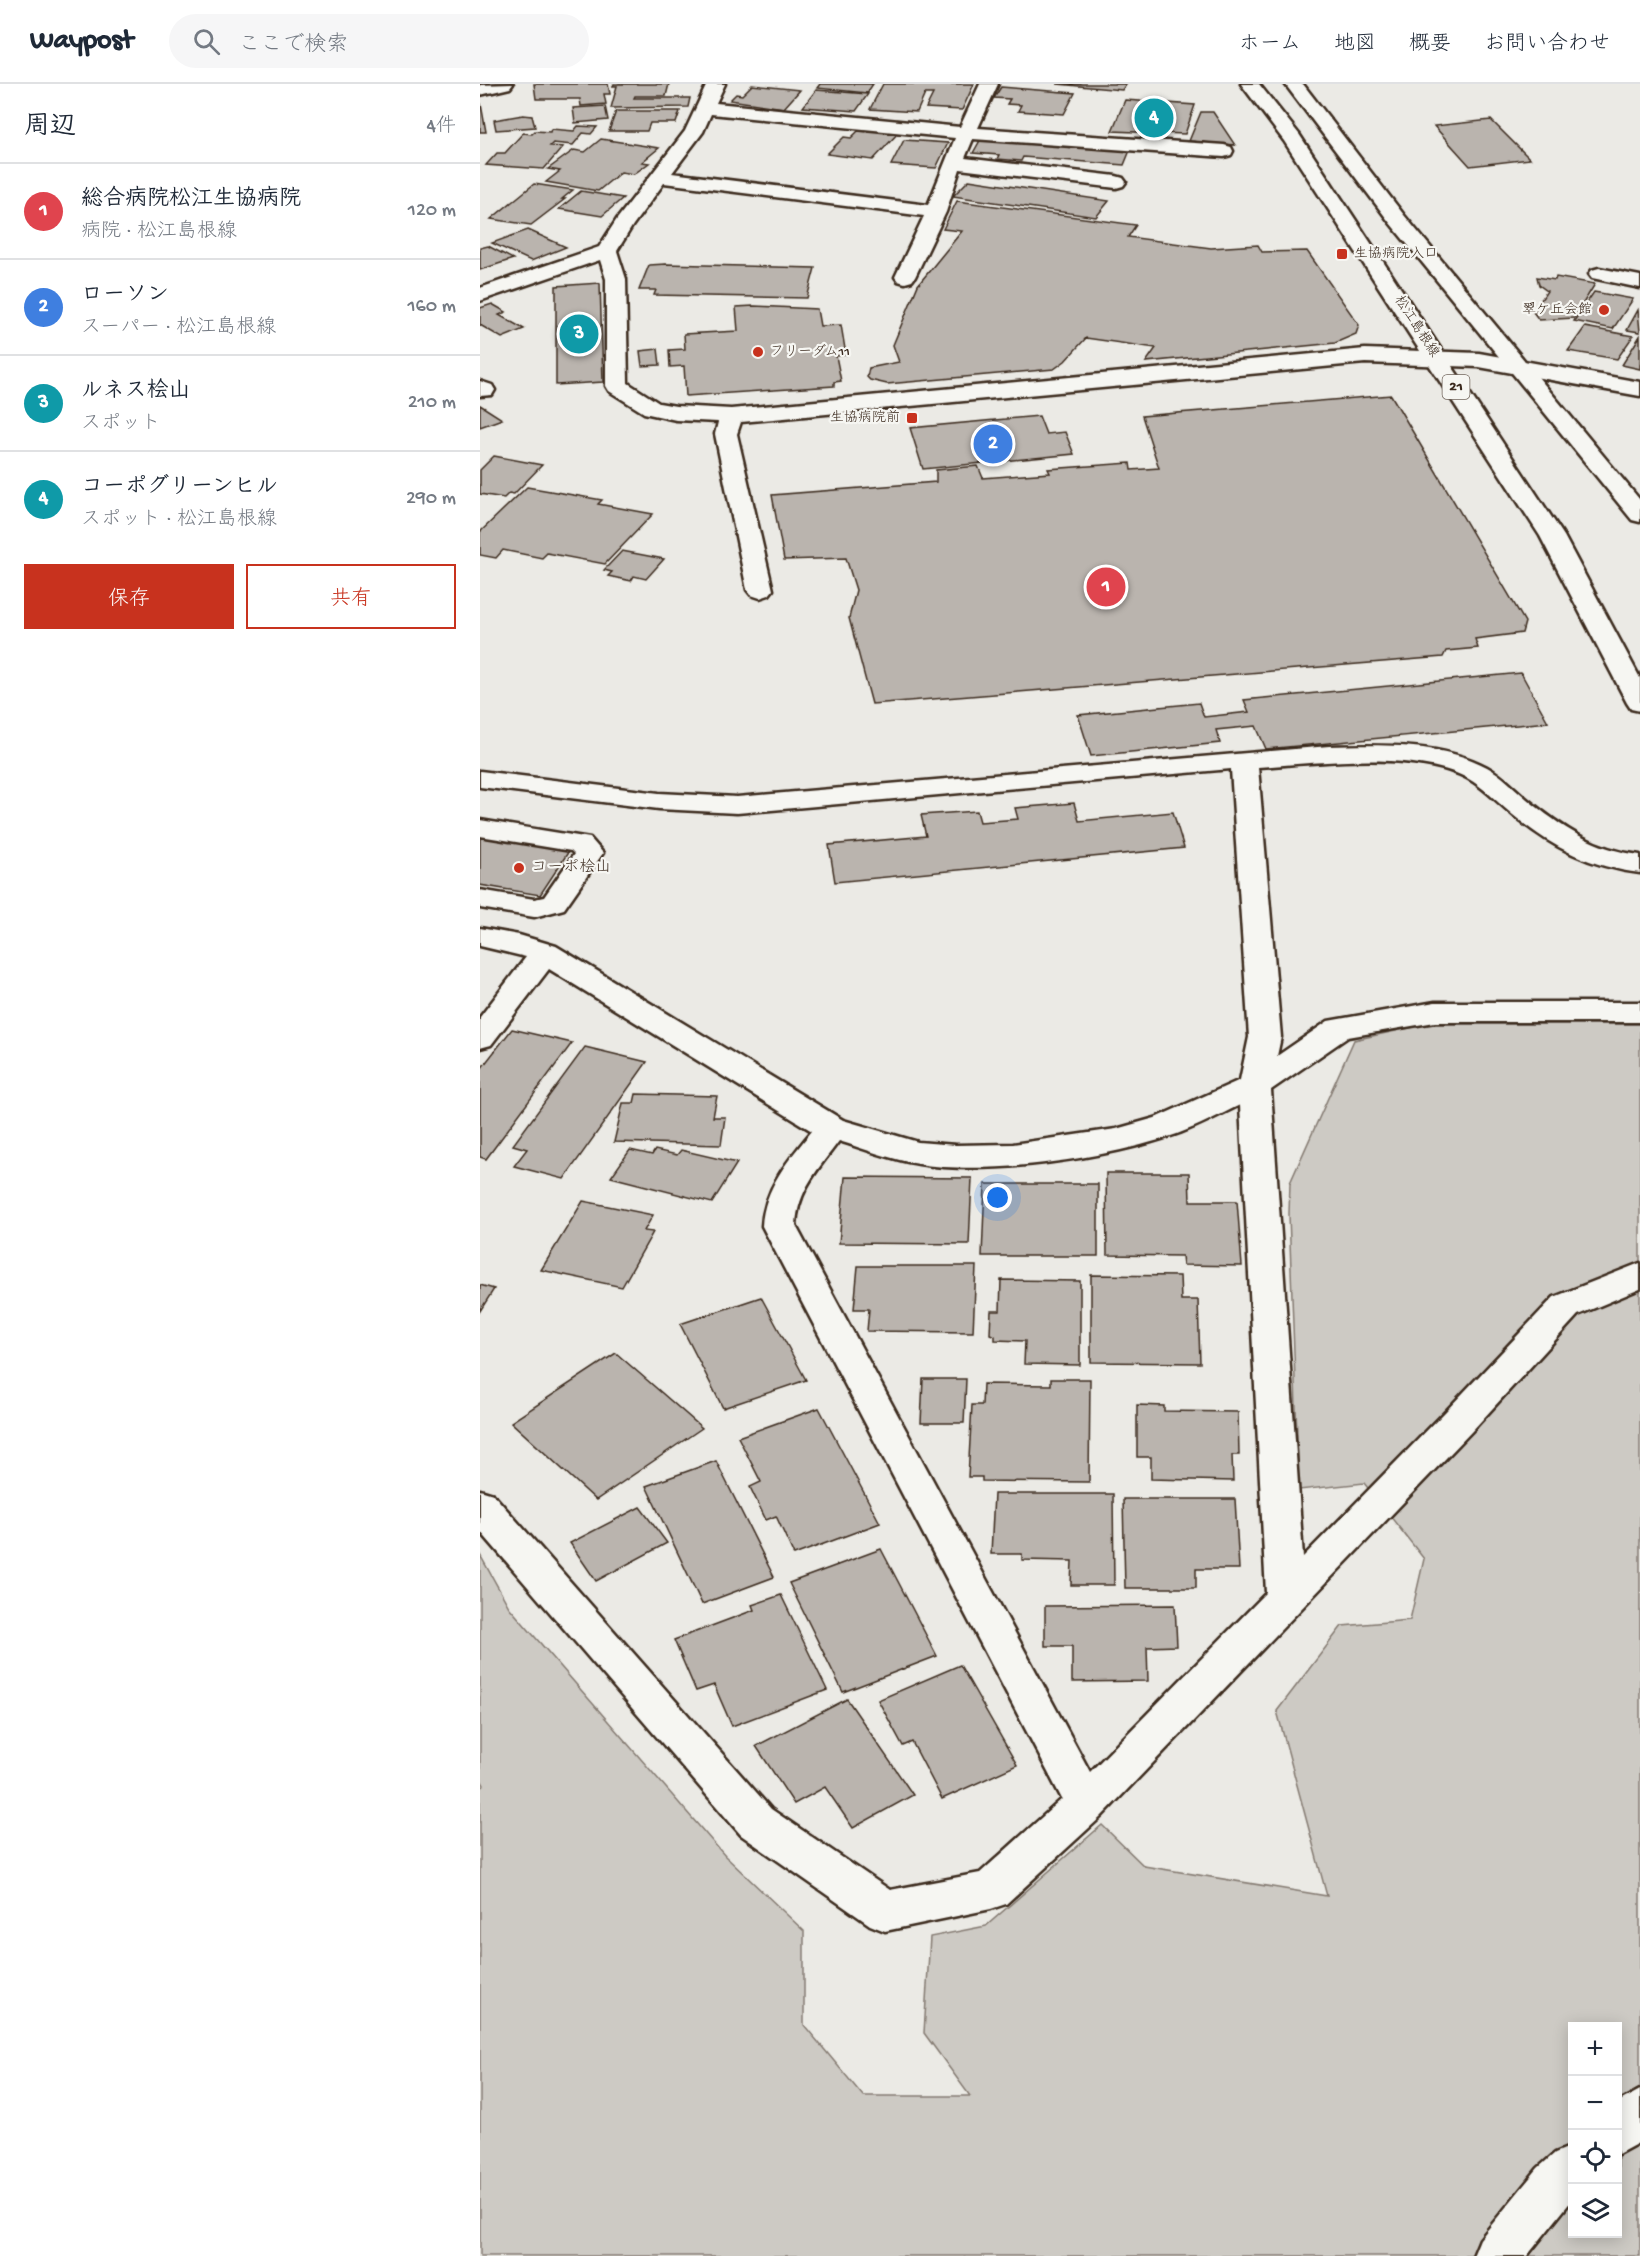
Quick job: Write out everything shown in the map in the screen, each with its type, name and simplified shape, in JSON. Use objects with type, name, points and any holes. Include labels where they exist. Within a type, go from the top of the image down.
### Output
[{"type":"street","points":[[480,90],[504,84]]},
{"type":"street","points":[[480,295],[607,251],[624,223],[694,132],[716,84]]},
{"type":"street","points":[[905,277],[936,212],[953,162],[989,84]]},
{"type":"street","name":"松江島根線","points":[[1250,84],[1292,138],[1552,536],[1640,703]]},
{"type":"street","points":[[1294,84],[1397,219],[1640,515]]},
{"type":"street","points":[[706,108],[966,133],[1224,151]]},
{"type":"street","points":[[953,162],[1116,182]]},
{"type":"street","points":[[659,177],[936,212]]},
{"type":"street","points":[[607,251],[616,279],[617,386],[652,408],[676,413],[731,416],[1365,357],[1479,360],[1640,389]]},
{"type":"street","points":[[1599,274],[1640,282]]},
{"type":"street","points":[[731,416],[726,434],[760,590]]},
{"type":"street","points":[[480,779],[659,801],[736,805],[1244,760],[1346,754],[1426,757],[1449,762],[1488,779],[1545,828],[1572,845],[1596,856],[1640,864]]},
{"type":"street","points":[[1244,760],[1265,1037],[1255,1086],[1286,1599]]},
{"type":"street","points":[[480,828],[580,844],[589,854],[554,903],[534,908],[480,899]]},
{"type":"street","points":[[480,938],[519,944],[545,953],[832,1128],[918,1153],[956,1156],[1013,1155],[1116,1140],[1166,1126],[1255,1086],[1339,1028],[1435,1012],[1640,1012]]},
{"type":"street","points":[[480,1038],[545,953]]},
{"type":"street","points":[[832,1128],[783,1196],[778,1213],[779,1226],[1086,1804]]},
{"type":"street","points":[[480,1505],[756,1822],[885,1911],[991,1890],[1086,1804],[1458,1422],[1566,1305],[1640,1275]]},
{"type":"street","points":[[1618,2130],[1640,2112]]},
{"type":"street","points":[[1497,2256],[1555,2184],[1568,2173]]},
{"type":"shaded area","points":[[1428,1024],[1640,1024],[1640,2256],[480,2256],[480,1788],[484,1785],[480,1778],[480,1555],[509,1607],[725,1856],[804,1931],[804,2025],[863,2096],[970,2096],[924,2033],[930,1937],[986,1926],[1102,1825],[1144,1866],[1327,1896],[1277,1711],[1342,1626],[1410,1620],[1424,1559],[1364,1483],[1299,1490],[1289,1214],[1290,1183],[1354,1040]]},
{"type":"building","points":[[534,84],[608,84],[610,94],[604,94],[606,104],[581,106],[580,99],[536,99]]},
{"type":"building","points":[[614,84],[669,84],[666,96],[635,96],[634,98],[690,98],[688,107],[611,108],[617,86],[613,86]]},
{"type":"building","points":[[820,84],[873,84],[867,93],[817,88]]},
{"type":"building","points":[[883,84],[974,84],[962,110],[926,108],[933,94],[925,94],[917,112],[870,109]]},
{"type":"building","points":[[1057,84],[1126,84],[1122,90]]},
{"type":"building","points":[[752,85],[800,90],[784,108],[730,100],[736,94],[742,95]]},
{"type":"building","points":[[1001,87],[1075,93],[1064,114],[1018,111],[1021,105],[1007,104],[1010,99],[994,98]]},
{"type":"building","points":[[816,90],[868,94],[856,111],[803,107]]},
{"type":"building","points":[[1125,100],[1195,105],[1185,134],[1112,131]]},
{"type":"building","points":[[481,104],[486,132],[480,132]]},
{"type":"building","points":[[605,106],[608,120],[575,123],[573,108]]},
{"type":"building","points":[[616,111],[680,111],[676,123],[650,123],[647,131],[609,131]]},
{"type":"building","points":[[1201,112],[1213,112],[1235,145],[1189,141]]},
{"type":"building","points":[[523,115],[532,116],[535,127],[496,130],[494,120]]},
{"type":"building","points":[[1491,120],[1530,159],[1470,166],[1434,126]]},
{"type":"building","points":[[578,126],[597,127],[591,134],[583,133],[573,145],[553,143],[550,146],[563,147],[544,169],[486,165],[497,153],[505,153],[523,133],[550,132],[551,129],[574,131]]},
{"type":"building","points":[[870,128],[899,132],[873,160],[827,154],[844,137],[851,138],[858,131],[866,132]]},
{"type":"building","points":[[982,137],[1131,148],[1124,165],[1023,157],[1021,161],[997,159],[999,155],[973,153]]},
{"type":"building","points":[[601,139],[659,148],[642,162],[649,163],[634,174],[621,172],[598,191],[546,182],[560,171],[548,169],[574,150],[585,152]]},
{"type":"building","points":[[904,140],[948,143],[936,168],[891,165]]},
{"type":"building","points":[[969,180],[1109,201],[1096,217],[953,196]]},
{"type":"building","points":[[534,184],[573,190],[531,225],[491,219]]},
{"type":"building","points":[[581,191],[623,198],[602,216],[559,209]]},
{"type":"building","points":[[957,201],[1136,225],[1128,237],[1211,248],[1258,245],[1262,252],[1307,251],[1359,325],[1356,334],[1335,343],[1146,362],[1156,348],[1086,338],[1065,361],[1054,369],[887,384],[870,380],[867,377],[869,368],[899,362],[893,345],[918,285],[962,231],[943,229]]},
{"type":"building","points":[[528,230],[566,247],[531,261],[492,243]]},
{"type":"building","points":[[488,246],[513,259],[480,270],[480,248]]},
{"type":"building","points":[[649,265],[815,268],[807,298],[654,295],[656,290],[639,290]]},
{"type":"building","points":[[1537,277],[1555,280],[1556,277],[1595,284],[1574,318],[1539,320],[1533,312],[1547,291],[1539,285]]},
{"type":"building","points":[[600,283],[603,382],[556,385],[556,286]]},
{"type":"building","name":"翠ケ丘会館","points":[[1594,292],[1633,299],[1613,329],[1574,321]]},
{"type":"building","points":[[492,304],[506,312],[499,315],[524,329],[502,338],[480,325],[480,308]]},
{"type":"building","name":"フリーダム11","points":[[736,307],[817,309],[820,326],[841,325],[846,355],[836,356],[841,381],[834,382],[834,386],[686,396],[684,366],[670,367],[669,350],[685,349],[684,334],[738,331]]},
{"type":"building","points":[[1638,310],[1640,332],[1627,330]]},
{"type":"building","points":[[1585,327],[1633,336],[1617,359],[1568,351]]},
{"type":"building","points":[[1640,336],[1640,369],[1622,365]]},
{"type":"building","points":[[658,349],[660,365],[642,366],[640,351]]},
{"type":"building","points":[[1391,395],[1525,622],[1522,633],[1475,639],[1478,648],[1446,651],[1443,657],[872,704],[849,618],[856,590],[846,558],[784,560],[772,495],[936,482],[936,470],[978,466],[983,478],[1050,473],[1048,469],[1130,463],[1131,470],[1159,468],[1142,416]]},
{"type":"building","points":[[480,405],[502,419],[480,427]]},
{"type":"building","points":[[1039,416],[1046,434],[1065,432],[1074,454],[923,469],[910,428]]},
{"type":"building","points":[[494,456],[542,465],[514,494],[509,493],[504,498],[480,494],[480,470]]},
{"type":"building","points":[[527,487],[602,500],[598,504],[653,514],[605,564],[547,553],[542,558],[503,550],[496,558],[480,555],[480,532]]},
{"type":"building","points":[[622,551],[664,559],[646,579],[634,576],[631,581],[608,576],[612,572],[604,570]]},
{"type":"building","points":[[1521,673],[1548,722],[1266,749],[1256,726],[1216,730],[1220,743],[1091,756],[1078,715],[1199,703],[1204,717],[1249,712],[1244,700]]},
{"type":"building","points":[[1074,803],[1079,821],[1173,812],[1184,848],[835,882],[829,845],[926,836],[921,815],[977,811],[980,822],[1018,819],[1015,808]]},
{"type":"building","name":"コーポ桧山","points":[[480,836],[569,851],[540,895],[480,885]]},
{"type":"building","points":[[512,1029],[572,1043],[486,1159],[480,1157],[480,1070]]},
{"type":"building","points":[[585,1047],[647,1062],[564,1179],[514,1166],[527,1149],[513,1145]]},
{"type":"building","points":[[636,1094],[717,1096],[713,1117],[725,1117],[721,1145],[614,1142],[623,1103],[634,1103]]},
{"type":"building","points":[[630,1150],[652,1155],[655,1150],[677,1155],[681,1150],[737,1163],[712,1203],[611,1177]]},
{"type":"building","points":[[1106,1173],[1189,1173],[1190,1201],[1237,1201],[1242,1266],[1183,1265],[1182,1256],[1107,1255]]},
{"type":"building","points":[[845,1177],[972,1178],[969,1244],[839,1243]]},
{"type":"building","points":[[985,1184],[1098,1184],[1098,1256],[982,1256]]},
{"type":"building","points":[[583,1201],[653,1215],[644,1231],[653,1232],[622,1287],[541,1270]]},
{"type":"building","points":[[858,1266],[976,1266],[973,1332],[867,1331],[869,1309],[854,1309]]},
{"type":"building","points":[[1091,1275],[1180,1276],[1181,1300],[1198,1300],[1200,1363],[1091,1362]]},
{"type":"building","points":[[1001,1280],[1080,1281],[1080,1365],[1024,1364],[1025,1341],[995,1340],[995,1336],[990,1334],[991,1311],[1000,1311]]},
{"type":"building","points":[[480,1285],[494,1289],[480,1311]]},
{"type":"building","points":[[761,1297],[806,1380],[723,1408],[680,1324]]},
{"type":"building","points":[[616,1353],[702,1428],[596,1500],[511,1422]]},
{"type":"building","points":[[923,1379],[966,1379],[964,1423],[921,1423]]},
{"type":"building","points":[[1051,1379],[1090,1379],[1089,1482],[982,1481],[982,1477],[968,1477],[972,1405],[982,1405],[983,1384],[1051,1385]]},
{"type":"building","points":[[1137,1405],[1164,1406],[1164,1411],[1238,1412],[1239,1455],[1232,1455],[1233,1481],[1151,1479],[1151,1457],[1137,1457]]},
{"type":"building","points":[[819,1408],[880,1523],[794,1555],[776,1516],[766,1520],[750,1487],[761,1482],[738,1437]]},
{"type":"building","points":[[716,1461],[774,1577],[702,1604],[646,1486]]},
{"type":"building","points":[[994,1494],[1113,1494],[1114,1585],[1071,1585],[1072,1561],[1022,1560],[1022,1554],[991,1554]]},
{"type":"building","points":[[1123,1499],[1235,1499],[1239,1569],[1196,1569],[1196,1588],[1125,1588]]},
{"type":"building","points":[[640,1507],[667,1543],[596,1581],[570,1543]]},
{"type":"building","points":[[881,1549],[937,1656],[843,1692],[789,1583]]},
{"type":"building","points":[[781,1595],[827,1690],[732,1726],[714,1685],[696,1691],[674,1640],[754,1610],[752,1605]]},
{"type":"building","points":[[1175,1605],[1177,1646],[1147,1647],[1148,1681],[1072,1682],[1072,1646],[1045,1646],[1045,1606]]},
{"type":"building","points":[[960,1665],[1017,1765],[942,1799],[912,1742],[903,1746],[878,1700]]},
{"type":"building","points":[[847,1699],[913,1795],[853,1828],[825,1787],[794,1804],[756,1746]]},
{"type":"place","name":"コーポグリーンヒル","points":[[1154,118]]},
{"type":"place","name":"生協病院入口","points":[[1342,254]]},
{"type":"place","name":"翠ケ丘会館","points":[[1604,310]]},
{"type":"place","name":"ルネス桧山","points":[[579,334]]},
{"type":"place","name":"フリーダム11","points":[[758,352]]},
{"type":"place","name":"生協病院前","points":[[912,418]]},
{"type":"place","name":"ローソン","points":[[993,444]]},
{"type":"place","name":"総合病院松江生協病院","points":[[1106,587]]},
{"type":"place","name":"コーポ桧山","points":[[519,868]]}]
